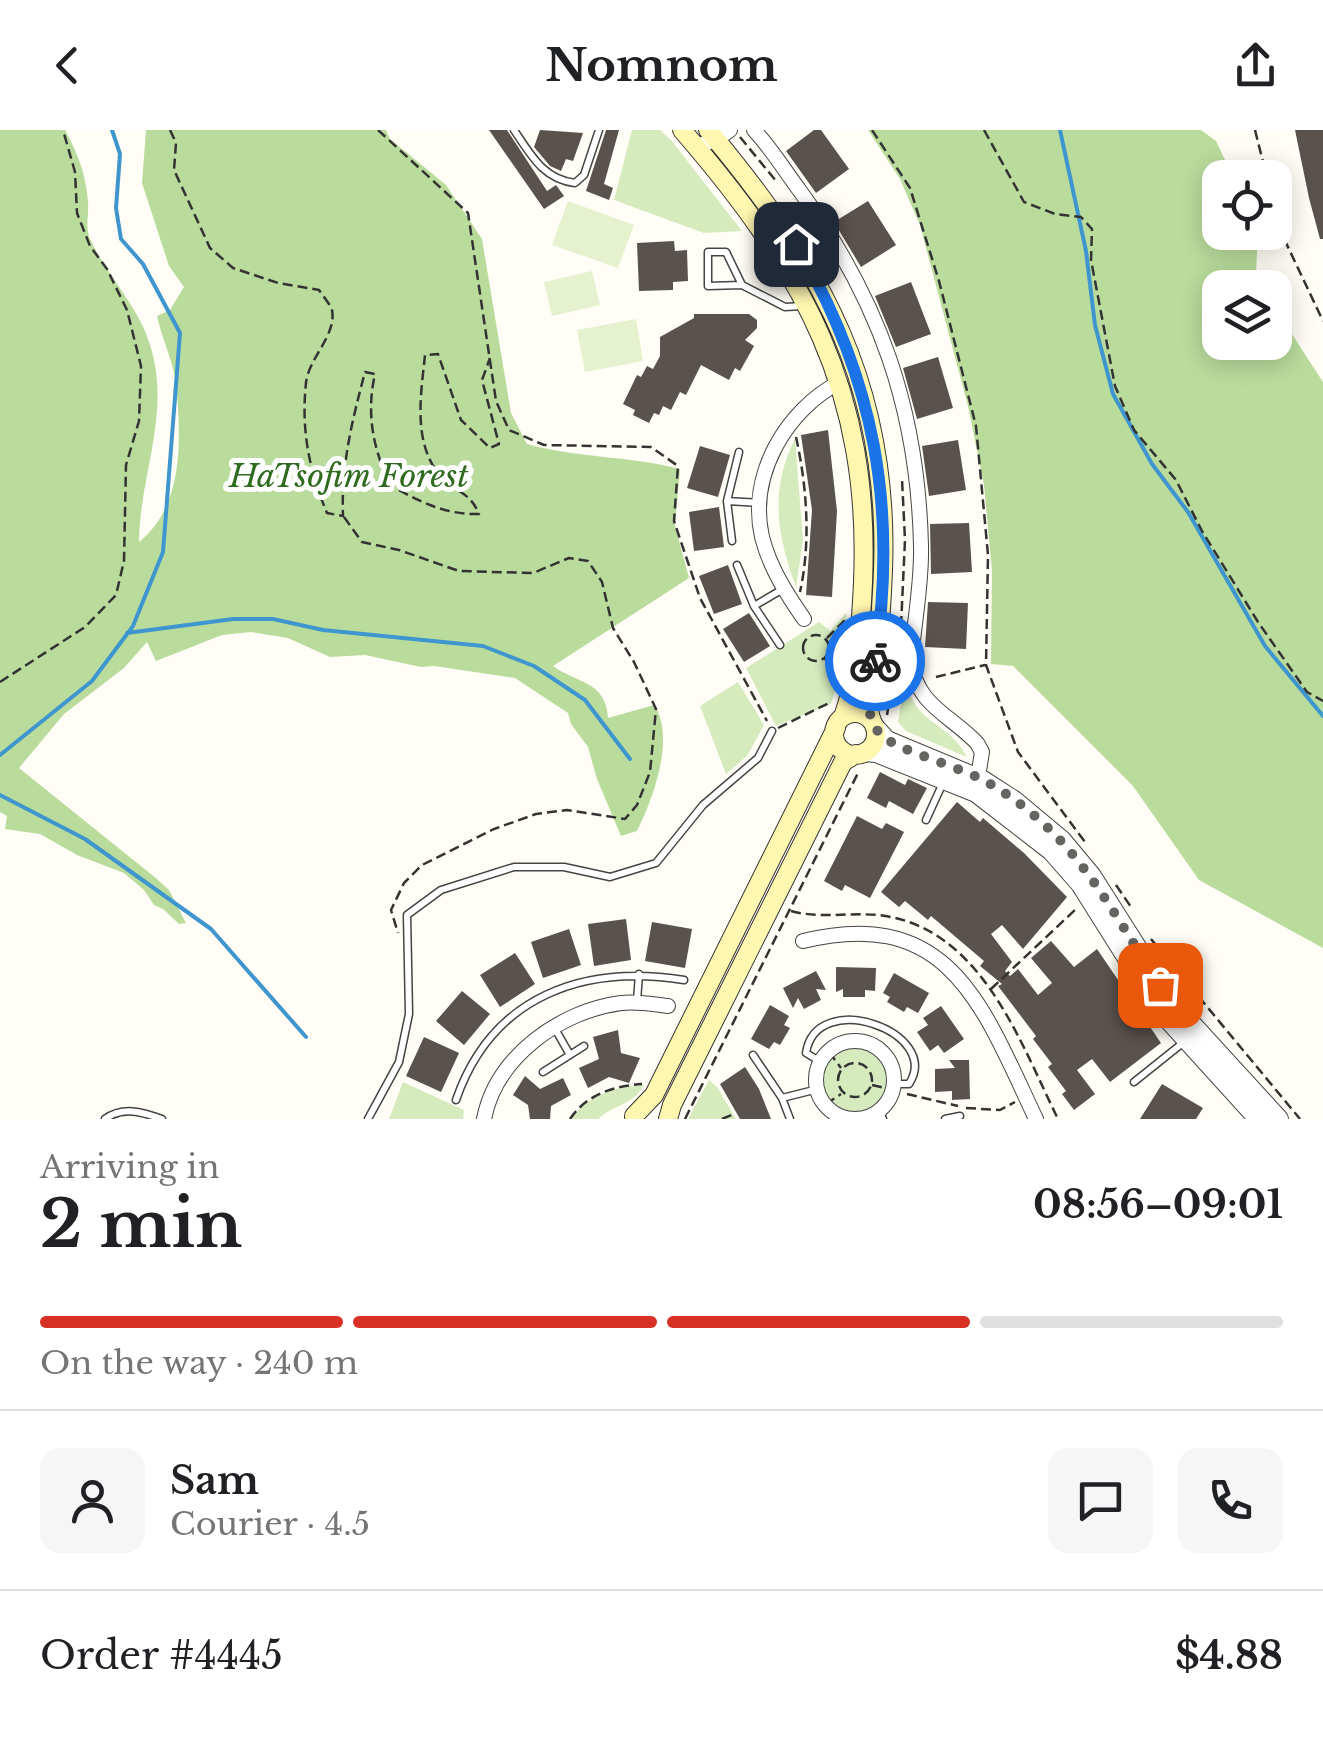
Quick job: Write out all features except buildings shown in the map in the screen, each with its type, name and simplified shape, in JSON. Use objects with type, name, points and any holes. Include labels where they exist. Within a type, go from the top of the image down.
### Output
[{"type":"main road","points":[[635,1118],[658,1086],[839,722],[852,680],[862,601],[863,492],[840,382],[808,305],[765,233],[682,130]]},
{"type":"main road","points":[[683,1118],[843,762],[863,753],[875,741],[868,705],[880,617],[884,540],[879,462],[869,414],[842,334],[808,264],[718,133]]},
{"type":"main road","points":[[839,722],[853,713],[862,714],[873,724]]},
{"type":"main road","points":[[839,722],[838,745],[863,753]]},
{"type":"street","points":[[754,130],[842,252],[863,289],[894,370],[919,504],[921,551],[912,674],[928,702],[978,743],[982,752],[978,777]]},
{"type":"street","points":[[696,146],[718,133]]},
{"type":"street","points":[[800,614],[784,588],[762,535],[761,503],[768,465],[792,420],[811,399],[840,382]]},
{"type":"street","points":[[873,724],[887,740],[978,777],[1014,800],[1075,853],[1172,1002],[1278,1119]]},
{"type":"street","points":[[863,753],[945,779],[990,802],[1039,840],[1064,864],[1148,994],[1186,1042],[1258,1119]]},
{"type":"street","points":[[803,941],[835,933],[870,932],[900,938],[931,953],[948,967],[978,1004],[1036,1119]]},
{"type":"street","points":[[484,1119],[502,1075],[526,1049],[554,1028],[606,1005],[637,1002],[668,1006]]},
{"type":"street","points":[[860,1041],[872,1045],[888,1059],[893,1087],[881,1114],[859,1118],[841,1118],[826,1104],[818,1089],[825,1057],[845,1042],[860,1041]]},
{"type":"lane","points":[[514,130],[539,166],[552,176],[575,183],[584,175],[600,130]]},
{"type":"lane","points":[[742,285],[726,252],[708,252],[708,286],[742,285],[785,308],[808,305]]},
{"type":"lane","points":[[732,540],[727,501],[740,452]]},
{"type":"lane","points":[[727,501],[761,503]]},
{"type":"lane","points":[[737,566],[754,606],[780,644]]},
{"type":"lane","points":[[754,606],[784,588]]},
{"type":"lane","points":[[368,1119],[399,1062],[409,1014],[407,915],[441,890],[514,867],[564,868],[610,877],[656,863],[703,805],[758,758],[772,731]]},
{"type":"lane","points":[[926,820],[945,779]]},
{"type":"lane","points":[[456,1100],[473,1060],[502,1024],[571,984],[610,975],[638,974],[684,980]]},
{"type":"lane","points":[[637,1002],[638,974]]},
{"type":"lane","points":[[825,1057],[806,1054],[808,1042],[820,1031],[849,1020],[873,1022],[899,1038],[914,1066],[909,1084],[893,1087]]},
{"type":"lane","points":[[554,1028],[570,1055]]},
{"type":"lane","points":[[1134,1082],[1186,1042]]},
{"type":"lane","points":[[543,1072],[584,1046]]},
{"type":"lane","points":[[753,1055],[782,1098],[790,1119]]},
{"type":"lane","points":[[782,1098],[818,1089]]},
{"type":"lane","points":[[104,1119],[121,1111],[140,1111],[162,1119]]},
{"type":"lane","points":[[945,1119],[960,1116]]},
{"type":"path","points":[[0,682],[84,627],[116,596],[124,561],[126,465],[139,422],[141,366],[127,310],[107,269],[90,246],[77,213],[75,172],[62,130]]},
{"type":"path","points":[[170,130],[176,143],[174,170],[210,248],[233,268],[278,284],[320,290],[332,309],[330,327],[306,379],[305,430],[310,474],[327,513],[343,516]]},
{"type":"path","points":[[378,130],[468,213],[496,401],[509,430],[544,445],[651,446],[678,466],[674,521],[700,598],[750,684],[772,731],[829,704]]},
{"type":"path","points":[[872,130],[910,188],[976,426],[988,555],[986,665],[1018,752],[1086,844]]},
{"type":"path","points":[[984,130],[1024,202],[1055,214],[1081,217],[1092,229],[1090,260],[1115,386],[1134,430],[1176,480],[1258,622],[1307,692],[1323,701]]},
{"type":"path","points":[[1255,130],[1262,160]]},
{"type":"path","points":[[1290,250],[1323,320]]},
{"type":"path","points":[[405,941],[394,929],[391,910],[404,883],[422,866],[536,814],[568,810],[625,819],[637,805],[650,772],[656,708],[613,628],[602,582],[588,561],[569,558],[533,573],[459,570],[362,542],[343,516],[348,434],[366,372],[376,374],[369,406],[372,435],[390,485],[416,500],[456,514],[479,514],[473,500],[440,476],[421,439],[421,394],[425,355],[438,354],[461,420],[490,448],[499,444],[482,380],[490,358]]},
{"type":"path","points":[[792,420],[803,466],[806,544],[800,614]]},
{"type":"path","points":[[826,640],[862,601]]},
{"type":"path","points":[[814,635],[826,640],[829,650],[824,658],[808,658],[804,644],[814,635]]},
{"type":"path","points":[[824,658],[852,680]]},
{"type":"path","points":[[936,678],[986,665]]},
{"type":"path","points":[[683,1118],[863,753]]},
{"type":"path","points":[[1109,875],[1139,920]]},
{"type":"path","points":[[990,990],[1088,898]]},
{"type":"path","points":[[1148,936],[1300,1119]]},
{"type":"path","points":[[825,1057],[842,1069]]},
{"type":"path","points":[[851,1063],[863,1064],[871,1072],[872,1085],[856,1097],[843,1092],[838,1080],[842,1069],[851,1063]]},
{"type":"path","points":[[872,1085],[893,1087],[978,1111],[1000,1110],[1025,1097]]},
{"type":"path","points":[[570,1119],[582,1105],[610,1089],[658,1086]]},
{"type":"path","points":[[826,1104],[843,1092]]},
{"type":"path","points":[[998,1119],[1000,1110]]},
{"type":"path","points":[[975,1119],[978,1111]]},
{"type":"path","points":[[722,1119],[734,1114]]},
{"type":"green space","name":"HaTsofim Forest","points":[[0,130],[65,130],[85,182],[90,239],[145,331],[154,359],[157,411],[139,542],[165,509],[177,469],[176,383],[157,316],[170,310],[184,287],[169,266],[142,183],[146,130],[386,130],[390,139],[446,185],[482,239],[511,413],[527,444],[680,469],[675,526],[689,578],[553,666],[596,689],[608,718],[654,705],[660,718],[663,750],[655,786],[637,831],[621,836],[588,747],[568,713],[515,678],[421,667],[365,655],[330,657],[288,638],[251,632],[222,635],[156,661],[147,642],[124,668],[64,714],[19,768],[169,890],[186,923],[179,924],[154,905],[124,873],[77,855],[40,834],[5,829],[7,816],[0,812]]},
{"type":"green space","points":[[632,130],[660,130],[671,140],[742,231],[704,233],[614,200]]},
{"type":"green space","points":[[868,130],[1201,130],[1216,141],[1225,160],[1202,160],[1202,250],[1257,250],[1256,270],[1202,270],[1202,360],[1292,360],[1292,334],[1323,382],[1323,948],[1199,880],[1133,786],[1013,666],[991,664],[992,570],[984,485],[968,406],[920,225],[900,179]]},
{"type":"green space","points":[[568,201],[634,225],[618,268],[552,245]]},
{"type":"green space","points":[[592,271],[600,305],[552,316],[544,282]]},
{"type":"green space","points":[[636,319],[643,361],[585,372],[577,330]]},
{"type":"green space","points":[[795,439],[803,540],[796,587],[784,550],[779,513],[782,476]]},
{"type":"green space","points":[[846,613],[846,647],[831,704],[776,726],[746,668],[819,622],[830,631]]},
{"type":"green space","points":[[905,679],[916,706],[960,745],[967,757],[906,731],[898,722]]},
{"type":"green space","points":[[738,682],[764,725],[747,756],[726,774],[700,706]]},
{"type":"green space","points":[[855,1046],[879,1056],[889,1080],[879,1104],[855,1114],[831,1104],[821,1080],[831,1056]]},
{"type":"green space","points":[[709,1080],[717,1087],[736,1119],[688,1119]]},
{"type":"green space","points":[[403,1082],[464,1110],[463,1119],[389,1119]]},
{"type":"green space","points":[[644,1085],[635,1096],[598,1119],[571,1119],[603,1094]]},
{"type":"waterway","points":[[0,755],[92,681],[133,626],[163,552],[180,333],[143,264],[121,239],[116,208],[120,154],[112,130]]},
{"type":"waterway","points":[[1060,130],[1086,251],[1095,325],[1113,394],[1152,464],[1188,512],[1265,646],[1323,716]]},
{"type":"waterway","points":[[127,633],[233,619],[273,619],[323,630],[483,646],[534,666],[585,700],[630,759]]},
{"type":"waterway","points":[[0,795],[85,839],[211,929],[306,1037]]},
{"type":"way so far","points":[[875,661],[868,713],[882,736],[983,780],[1062,840],[1092,876],[1160,985]]},
{"type":"route","points":[[796,244],[821,288],[857,372],[879,462],[884,540],[875,661]]}]
